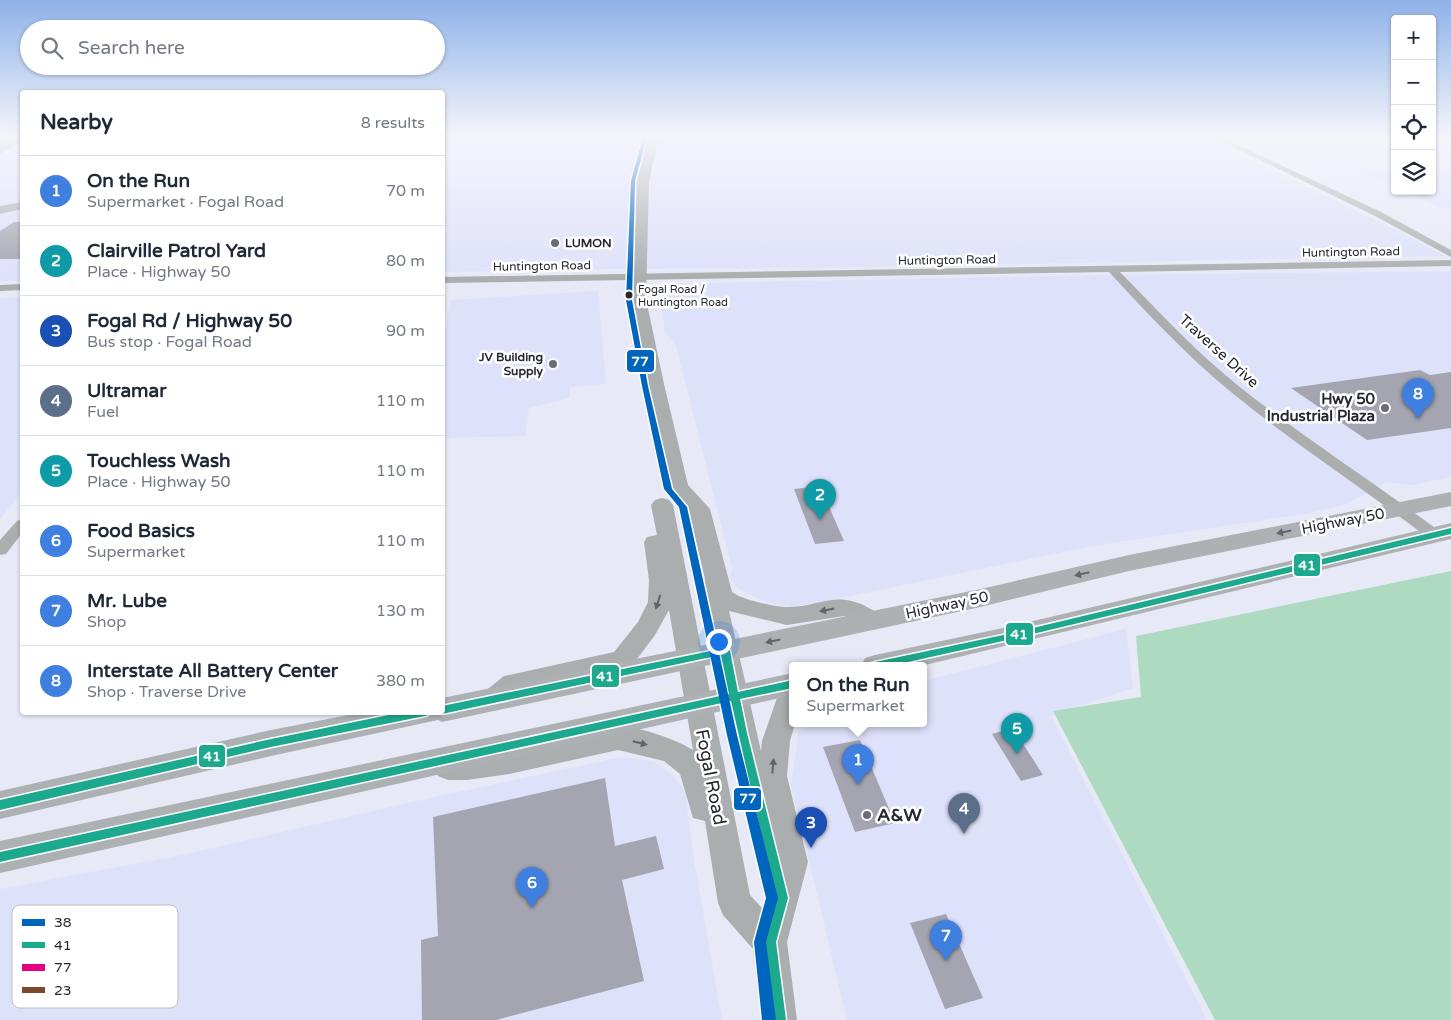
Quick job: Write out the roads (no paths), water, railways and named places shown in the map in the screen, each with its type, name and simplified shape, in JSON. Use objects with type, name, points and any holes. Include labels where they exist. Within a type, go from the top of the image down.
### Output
[{"type":"main road","name":"Highway 50","points":[[445,709],[976,599],[1130,563],[1451,499]]},
{"type":"main road","points":[[898,662],[1442,532]]},
{"type":"main road","points":[[0,857],[789,685]]},
{"type":"main road","points":[[0,805],[271,743],[413,715]]},
{"type":"street","points":[[643,185],[639,299],[685,494],[725,651],[734,697],[782,898]]},
{"type":"street","points":[[1316,185],[1378,214],[1451,254]]},
{"type":"street","points":[[0,210],[20,206]]},
{"type":"street","name":"Huntington Road","points":[[445,280],[1112,270],[1451,262]]},
{"type":"street","name":"Traverse Drive","points":[[1112,270],[1180,340],[1235,389],[1400,510],[1442,532]]},
{"type":"street","points":[[0,288],[20,287]]},
{"type":"street","points":[[494,700],[513,683],[622,660],[648,625],[661,595],[652,519],[662,505],[685,494]]},
{"type":"street","points":[[685,494],[699,509],[718,588],[721,596],[729,602],[787,616],[847,607],[872,621]]},
{"type":"street","name":"Fogal Road","points":[[662,505],[735,904]]},
{"type":"street","points":[[0,550],[20,526]]},
{"type":"street","points":[[779,1020],[770,942],[792,862],[772,776],[776,741],[789,705]]},
{"type":"street","points":[[420,766],[467,767],[509,762],[618,738],[644,743],[673,752],[693,767],[725,892],[770,942]]},
{"type":"place","name":"LUMON","points":[[555,243]]},
{"type":"place","name":"Fogal Road / Huntington Road","points":[[629,295]]},
{"type":"place","name":"JV Building Supply","points":[[553,364]]},
{"type":"place","name":"Hwy 50 Industrial Plaza","points":[[1385,408]]},
{"type":"place","name":"Interstate All Battery Center","points":[[1418,419]]},
{"type":"place","name":"Clairville Patrol Yard","points":[[820,520]]},
{"type":"place","name":"Touchless Wash","points":[[1017,754]]},
{"type":"place","name":"On the Run","points":[[858,785]]},
{"type":"place","name":"A&W","points":[[867,815]]},
{"type":"place","name":"Ultramar","points":[[964,834]]},
{"type":"place","name":"Fogal Rd / Highway 50","points":[[811,848]]},
{"type":"place","name":"Food Basics","points":[[532,908]]},
{"type":"place","name":"Mr. Lube","points":[[946,961]]}]
